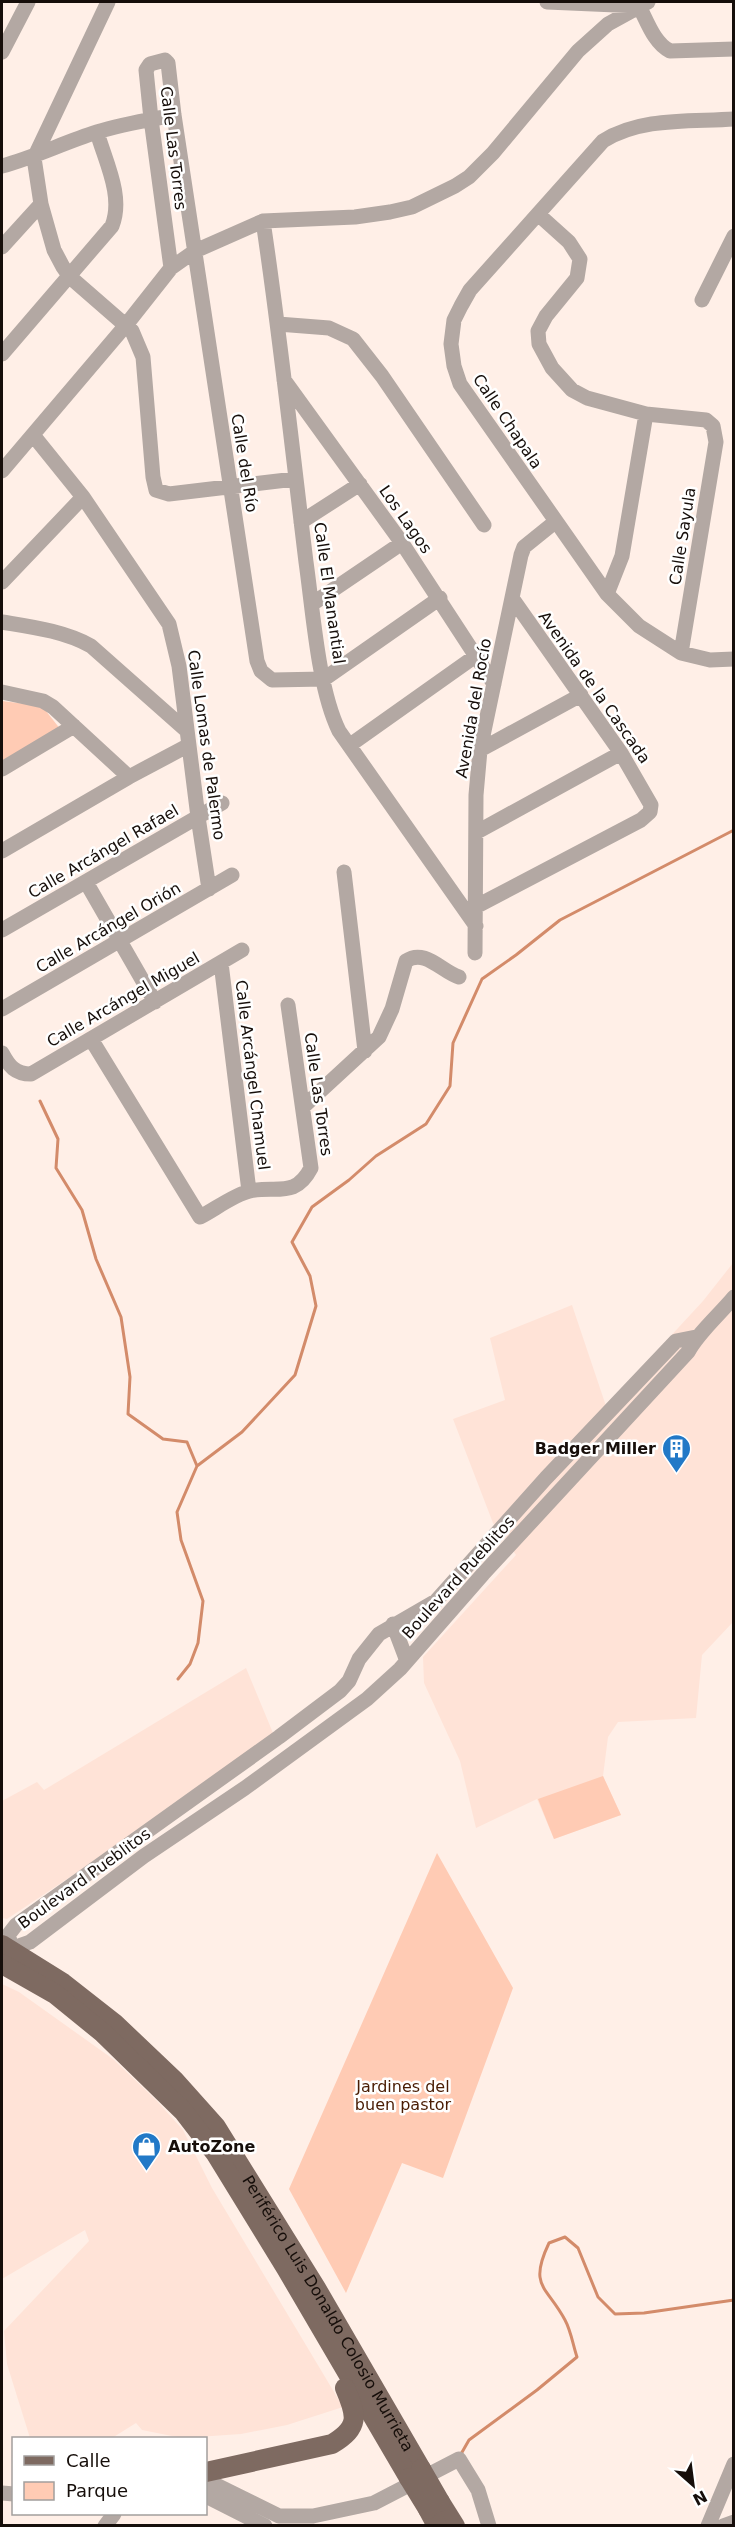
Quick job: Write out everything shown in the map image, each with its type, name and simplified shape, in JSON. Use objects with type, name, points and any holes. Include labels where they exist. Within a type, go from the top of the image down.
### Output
[{"type":"main road","name":"Periférico Luis Donaldo Colosio Murrieta","points":[[4,1952],[21,1974],[55,1994],[103,2033],[183,2111],[216,2154],[415,2473]]},
{"type":"main road","name":"Periférico Luis Donaldo Colosio Murrieta","points":[[4,1952],[63,1983],[114,2023],[174,2079],[205,2114],[230,2147],[310,2278],[435,2512],[455,2526]]},
{"type":"main road","points":[[207,2472],[332,2444],[348,2433],[355,2419],[354,2409],[309,2306]]},
{"type":"street","points":[[108,2],[34,158],[41,204],[54,250],[70,277],[126,325],[139,343],[143,357],[156,490],[169,494],[295,478]]},
{"type":"street","points":[[547,2],[643,4]]},
{"type":"street","points":[[2,52],[23,4]]},
{"type":"street","points":[[643,4],[657,40],[670,51],[734,49]]},
{"type":"street","points":[[2,471],[126,325],[171,268],[195,252],[262,221],[355,217],[390,212],[412,207],[455,186],[469,177],[493,153],[578,51],[608,24],[643,4]]},
{"type":"street","name":"Calle Las Torres","points":[[171,268],[146,70],[150,64],[165,60],[168,63],[195,252]]},
{"type":"street","points":[[2,166],[34,158],[97,132],[174,115]]},
{"type":"street","name":"Calle Chapala","points":[[734,119],[636,125],[620,130],[592,151],[539,215],[470,290],[454,320],[451,344],[454,366],[460,384],[607,594],[639,626],[681,653],[710,660],[734,659]]},
{"type":"street","points":[[2,354],[106,235],[116,215],[117,200],[97,132]]},
{"type":"street","points":[[2,248],[41,204]]},
{"type":"street","points":[[539,215],[569,242],[580,260],[577,278],[546,316],[538,331],[539,344],[545,356],[552,368],[572,390],[586,398],[646,414],[622,556],[607,594]]},
{"type":"street","name":"Calle El Manantial","points":[[262,221],[278,324],[312,604],[324,679],[334,720],[476,926]]},
{"type":"street","points":[[702,300],[734,236]]},
{"type":"street","name":"Calle del Río","points":[[195,252],[257,661],[266,677],[278,681],[324,679]]},
{"type":"street","points":[[278,324],[329,328],[353,339],[382,376],[484,525]]},
{"type":"street","name":"Los Lagos","points":[[284,379],[440,598],[494,684]]},
{"type":"street","name":"Calle Sayula","points":[[646,414],[706,420],[713,426],[716,442],[681,653]]},
{"type":"street","name":"Calle Lomas de Palermo","points":[[33,435],[83,497],[169,624],[180,666],[209,889]]},
{"type":"street","points":[[301,522],[360,484]]},
{"type":"street","points":[[2,582],[83,497]]},
{"type":"street","name":"Avenida del Rocío","points":[[475,953],[476,795],[480,750],[524,547],[555,522]]},
{"type":"street","points":[[312,604],[402,543]]},
{"type":"street","points":[[324,679],[440,598]]},
{"type":"street","name":"Avenida de la Cascada","points":[[477,906],[641,820],[650,812],[651,805],[648,796],[582,694],[512,598]]},
{"type":"street","points":[[2,622],[56,632],[91,646],[188,738],[129,777],[2,851]]},
{"type":"street","points":[[350,745],[477,655]]},
{"type":"street","points":[[2,692],[43,701],[53,707],[129,777]]},
{"type":"street","points":[[480,750],[582,694]]},
{"type":"street","points":[[2,769],[74,726]]},
{"type":"street","points":[[477,832],[621,753]]},
{"type":"street","name":"Calle Arcángel Rafael","points":[[2,930],[222,803]]},
{"type":"street","points":[[344,872],[365,1051]]},
{"type":"street","name":"Calle Arcángel Orión","points":[[2,1009],[232,875]]},
{"type":"street","points":[[86,882],[155,1002]]},
{"type":"street","name":"Calle Arcángel Miguel","points":[[2,1053],[10,1066],[21,1074],[31,1074],[242,950]]},
{"type":"street","points":[[303,1107],[379,1037],[392,1009],[406,961],[418,957],[440,965],[459,977]]},
{"type":"street","name":"Calle Arcángel Chamuel","points":[[221,963],[249,1191]]},
{"type":"street","name":"Calle Las Torres","points":[[91,1039],[200,1217],[249,1191],[290,1189],[300,1184],[307,1177],[311,1168],[288,1005]]},
{"type":"street","name":"Boulevard Pueblitos","points":[[4,1952],[30,1942],[144,1856],[367,1699],[407,1661],[688,1352],[696,1337],[712,1324],[734,1297]]},
{"type":"street","name":"Boulevard Pueblitos","points":[[4,1952],[9,1934],[16,1924],[340,1691],[349,1681],[359,1659],[379,1634],[436,1601],[546,1478],[676,1341],[696,1337]]},
{"type":"street","points":[[546,1478],[560,1491]]},
{"type":"street","points":[[393,1624],[407,1661]]},
{"type":"street","points":[[175,1811],[174,1818],[177,1824],[187,1826]]},
{"type":"street","points":[[134,1841],[146,1842],[148,1846],[144,1856]]},
{"type":"street","points":[[207,2481],[284,2521],[374,2504],[459,2459],[478,2490],[489,2526]]},
{"type":"street","points":[[708,2526],[726,2496],[734,2464]]},
{"type":"street","points":[[207,2497],[265,2526]]},
{"type":"street","points":[[723,2526],[734,2522]]},
{"type":"shaded area","points":[[733,1263],[733,1622],[702,1655],[696,1718],[618,1722],[608,1737],[603,1776],[621,1815],[554,1839],[537,1799],[476,1828],[460,1761],[424,1683],[423,1657],[516,1555],[493,1523],[453,1419],[505,1400],[490,1338],[572,1305],[606,1406],[703,1301]]},
{"type":"shaded area","points":[[246,1668],[273,1733],[79,1871],[7,1919],[2,1918],[2,1801],[37,1782],[44,1790]]},
{"type":"shaded area","points":[[2,1984],[19,1992],[113,2059],[156,2100],[183,2130],[212,2188],[343,2407],[287,2425],[241,2434],[177,2437],[142,2430],[136,2423],[114,2437],[30,2437],[7,2364],[4,2331],[89,2241],[85,2230],[2,2279]]},
{"type":"green space","points":[[2,701],[42,706],[61,730],[2,766]]},
{"type":"green space","points":[[603,1776],[621,1815],[554,1839],[538,1799]]},
{"type":"green space","name":"Jardines del buen pastor","points":[[437,1853],[513,1988],[443,2178],[402,2163],[346,2293],[289,2189]]},
{"type":"waterway","points":[[178,1679],[190,1664],[198,1643],[203,1601],[181,1540],[177,1512],[197,1466],[242,1432],[295,1375],[316,1306],[310,1276],[292,1242],[312,1207],[349,1180],[376,1156],[426,1124],[450,1086],[453,1043],[482,979],[560,920],[734,830]]},
{"type":"waterway","points":[[40,1101],[58,1139],[56,1168],[82,1210],[96,1259],[121,1317],[130,1377],[128,1414],[163,1439],[187,1442],[197,1466]]},
{"type":"waterway","points":[[461,2454],[469,2440],[577,2357],[567,2324],[546,2292],[540,2278],[540,2269],[549,2243],[565,2237],[578,2248],[598,2297],[615,2314],[644,2313],[734,2300]]},
{"type":"place","name":"Badger Miller","points":[[677,1474]]},
{"type":"place","name":"AutoZone","points":[[147,2172]]}]
